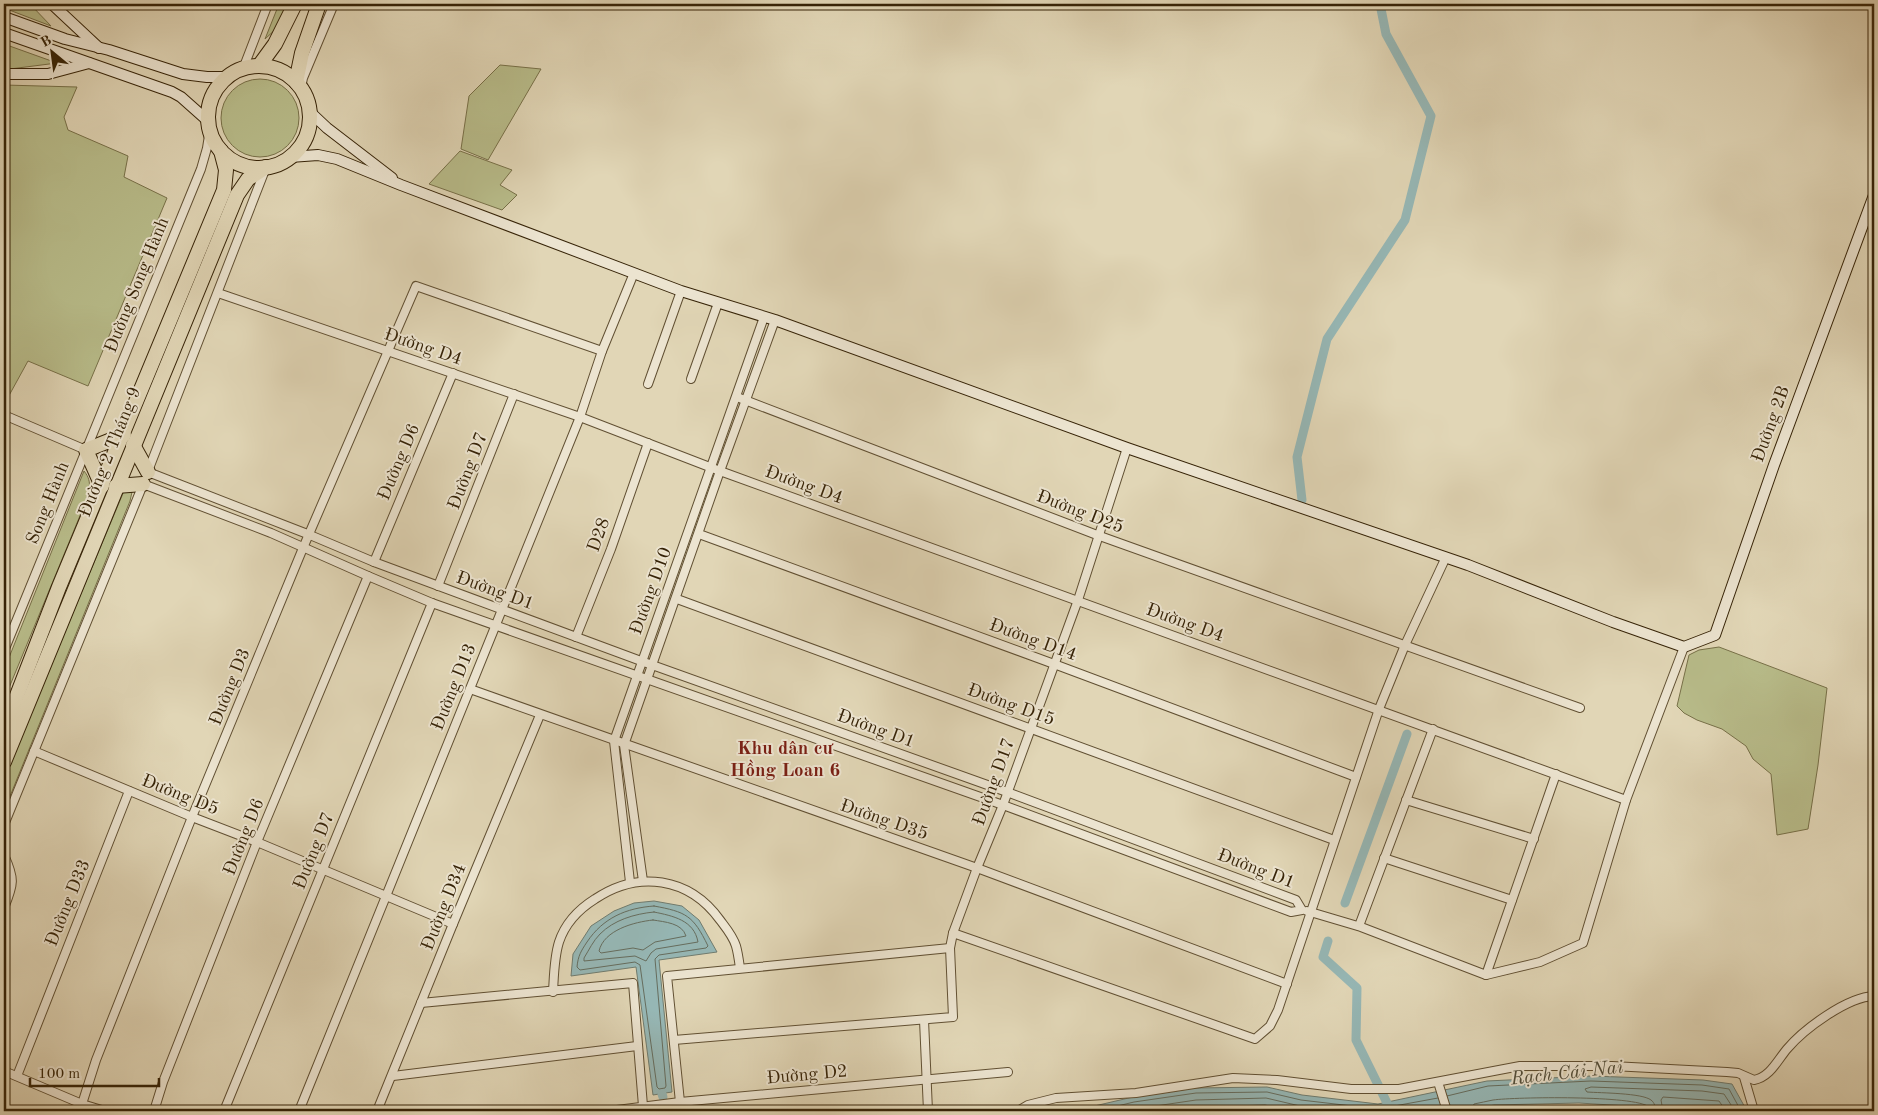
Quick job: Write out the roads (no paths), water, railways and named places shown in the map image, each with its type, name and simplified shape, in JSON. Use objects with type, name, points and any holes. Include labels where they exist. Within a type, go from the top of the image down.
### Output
[{"type":"highway","points":[[259,66],[275,44],[295,4]]},
{"type":"highway","points":[[299,85],[302,53],[319,4]]},
{"type":"highway","points":[[259,66],[276,69],[290,76],[306,96],[310,112],[306,137],[302,144],[283,162],[266,167],[242,164],[234,161],[221,151],[216,144],[209,125],[208,112],[213,96],[222,82],[243,69],[259,66]]},
{"type":"highway","name":"Đường 2 Tháng 9","points":[[4,762],[116,486],[128,440],[224,190],[226,170],[221,151]]},
{"type":"highway","name":"Đường 2 Tháng 9","points":[[4,729],[59,587],[102,486],[128,440],[236,195],[248,179],[266,167]]},
{"type":"highway","points":[[102,486],[86,450],[128,440],[145,478],[116,486]]},
{"type":"street","points":[[52,4],[100,48]]},
{"type":"street","points":[[243,69],[268,4]]},
{"type":"street","points":[[299,85],[334,4]]},
{"type":"street","points":[[4,17],[65,39],[183,74],[228,77]]},
{"type":"street","points":[[4,33],[181,96],[209,125]]},
{"type":"street","points":[[4,74],[48,74],[91,63]]},
{"type":"street","points":[[310,112],[327,128],[401,185]]},
{"type":"street","name":"Đường Song Hành","points":[[86,450],[201,168],[207,148],[209,125]]},
{"type":"street","points":[[290,157],[308,155],[328,157],[681,290],[775,320],[1127,448],[1446,558],[1684,647],[1626,800],[1583,943],[1540,962],[1486,975],[1359,926],[1307,911]]},
{"type":"street","points":[[4,825],[145,478],[266,167]]},
{"type":"street","name":"Đường 2B","points":[[1684,647],[1715,635],[1774,464],[1874,195]]},
{"type":"street","name":"Đường D13","points":[[298,1111],[495,625],[503,610],[580,417],[602,351],[634,273]]},
{"type":"street","name":"Đường D3","points":[[82,1104],[96,1060],[192,817],[303,548],[416,286],[602,351]]},
{"type":"street","points":[[648,384],[681,290]]},
{"type":"street","name":"Đường D4","points":[[218,293],[580,417],[720,471],[1626,800]]},
{"type":"street","points":[[691,380],[718,302]]},
{"type":"street","name":"Đường D10","points":[[630,882],[614,741],[764,317]]},
{"type":"street","name":"Đường D10","points":[[642,881],[624,745],[775,320]]},
{"type":"street","name":"Đường D6","points":[[374,562],[453,373]]},
{"type":"street","name":"Đường D7","points":[[438,586],[514,394]]},
{"type":"street","name":"Đường D25","points":[[737,396],[1097,535],[1580,708]]},
{"type":"street","points":[[4,415],[86,450]]},
{"type":"street","name":"D28","points":[[576,637],[610,550],[648,443]]},
{"type":"street","name":"Đường D17","points":[[924,1020],[953,1017],[950,948],[953,933],[1003,805],[1078,600],[1097,535],[1127,448]]},
{"type":"street","name":"Song Hành","points":[[4,651],[86,450]]},
{"type":"street","name":"Đường D1","points":[[145,478],[310,535],[374,562],[641,661],[1007,792],[1296,900],[1307,911]]},
{"type":"street","name":"Đường D1","points":[[145,478],[432,603],[1003,805],[1291,912],[1307,911]]},
{"type":"street","name":"Đường D14","points":[[699,534],[1356,777]]},
{"type":"street","points":[[953,933],[1255,1039],[1270,1026],[1278,1010],[1307,911],[1379,710],[1405,645],[1446,558]]},
{"type":"street","name":"Đường D6","points":[[154,1111],[163,1082],[257,842],[368,576]]},
{"type":"street","name":"Đường D15","points":[[677,599],[1334,840]]},
{"type":"street","name":"Đường D7","points":[[224,1111],[432,603]]},
{"type":"street","name":"Đường D35","points":[[470,690],[977,868],[1287,984]]},
{"type":"street","name":"Đường D34","points":[[377,1111],[393,1076],[452,924],[540,715]]},
{"type":"street","points":[[1359,926],[1434,730]]},
{"type":"street","name":"Đường D5","points":[[34,751],[452,924]]},
{"type":"street","points":[[1486,975],[1556,774]]},
{"type":"street","name":"Đường D33","points":[[17,1076],[129,790]]},
{"type":"street","points":[[1406,800],[1534,839]]},
{"type":"street","points":[[4,855],[13,886],[4,908]]},
{"type":"street","points":[[1384,858],[1512,900]]},
{"type":"street","points":[[553,992],[559,942],[571,920],[588,903],[607,891],[630,882],[642,881],[679,886],[698,898],[714,912],[729,932],[736,945],[740,968]]},
{"type":"street","points":[[680,1102],[667,976],[950,948]]},
{"type":"street","points":[[421,1003],[553,992],[632,983],[643,1106]]},
{"type":"street","points":[[1018,1111],[1028,1105],[1056,1098],[1136,1093],[1221,1079],[1277,1080],[1352,1089],[1399,1089],[1439,1086],[1520,1066],[1612,1066],[1727,1072],[1754,1080],[1766,1075],[1802,1034],[1830,1014],[1853,1000],[1874,996]]},
{"type":"street","points":[[674,1040],[924,1020],[928,1111]]},
{"type":"street","points":[[393,1076],[637,1046]]},
{"type":"street","points":[[4,1071],[82,1104],[105,1111]]},
{"type":"street","name":"Đường D2","points":[[609,1111],[680,1102],[1008,1072]]},
{"type":"street","points":[[1744,1077],[1754,1111]]},
{"type":"street","points":[[1439,1086],[1447,1111]]},
{"type":"water","points":[[654,901],[682,906],[699,920],[717,952],[659,960],[672,1092],[653,1095],[636,967],[571,976],[573,954],[591,926],[614,911],[634,903]]},
{"type":"water","points":[[1591,1076],[1703,1080],[1732,1084],[1747,1111],[1657,1111],[1627,1106],[1579,1103],[1494,1105],[1465,1111],[1073,1111],[1133,1097],[1195,1088],[1267,1087],[1302,1095],[1378,1104],[1487,1081]]},
{"type":"waterway","points":[[1302,500],[1297,457],[1327,339],[1405,220],[1431,116],[1386,34],[1380,4]]},
{"type":"waterway","points":[[1345,903],[1407,734]]},
{"type":"waterway","points":[[1328,941],[1323,957],[1357,988],[1356,1040],[1391,1111]]},
{"type":"district","name":"Khu dân cư Hồng Loan 6","points":[[785,760]]},
{"type":"water label","name":"Rạch Cái Nai","points":[[1567,1074]]}]
